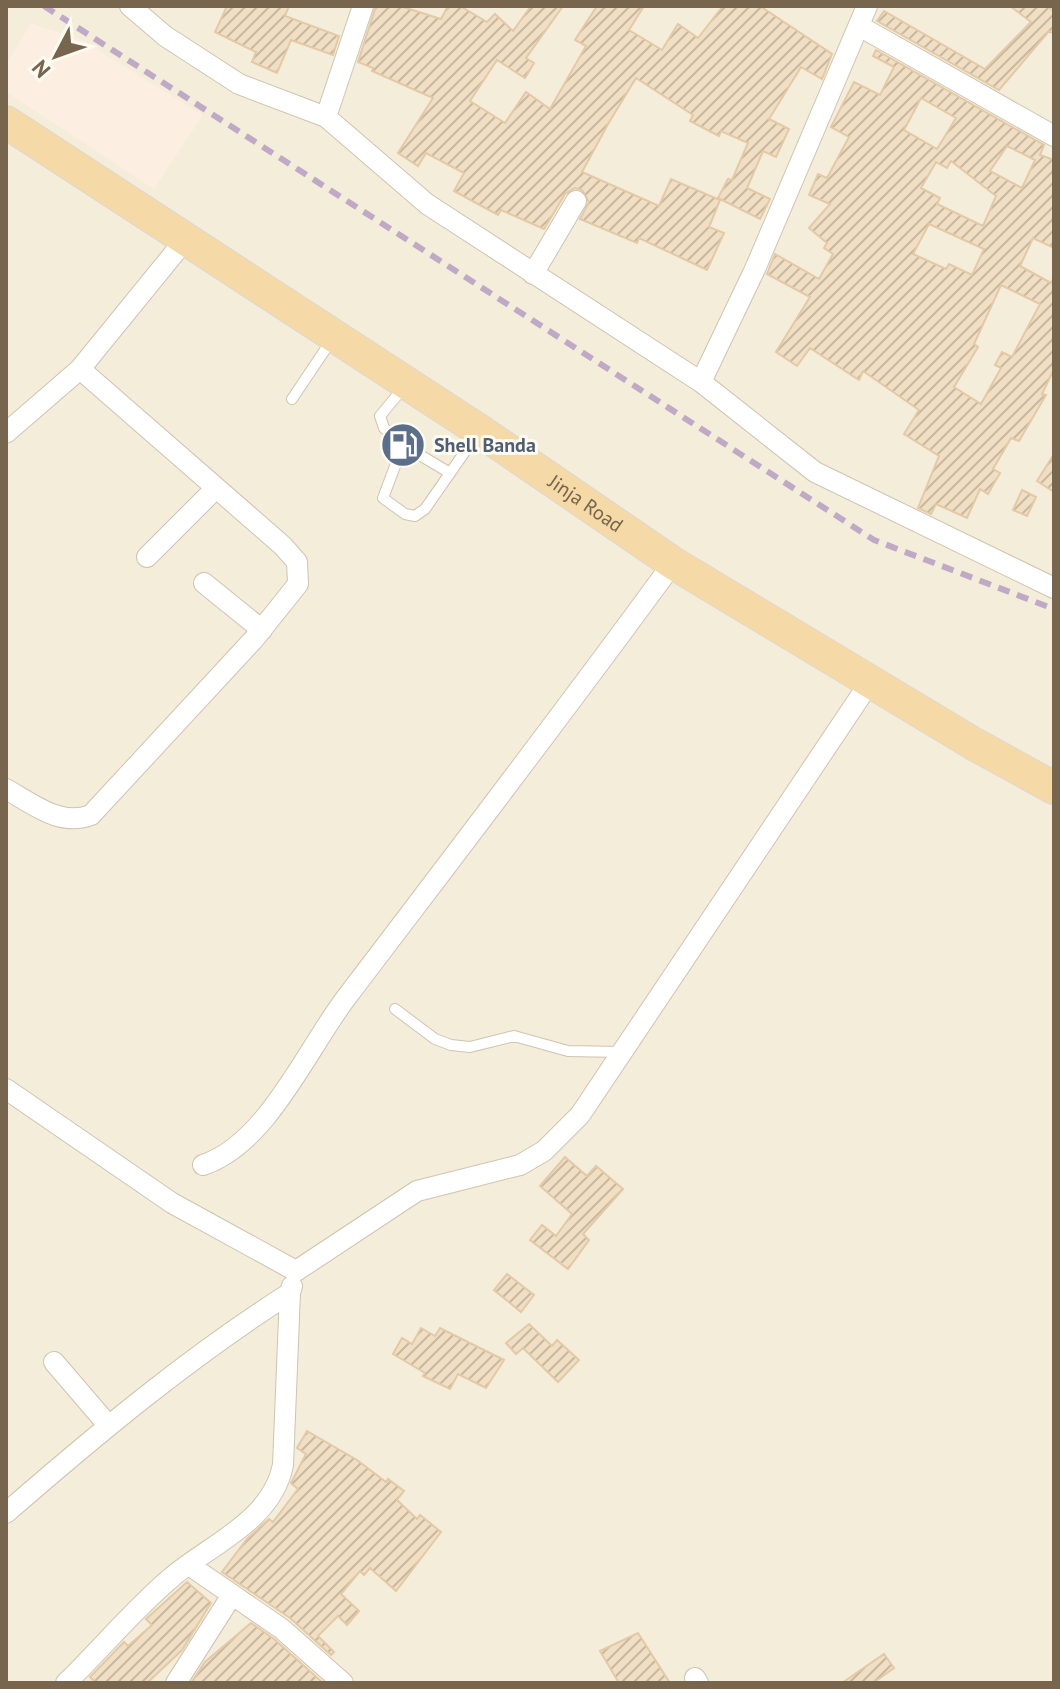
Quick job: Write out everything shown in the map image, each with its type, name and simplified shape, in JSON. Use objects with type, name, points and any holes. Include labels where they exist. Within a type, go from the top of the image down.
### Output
[{"type":"highway","name":"Jinja Road","points":[[6,122],[480,431],[673,563],[1054,788]]},
{"type":"street","points":[[130,6],[165,36],[239,84],[326,117],[427,204],[701,382],[815,472],[850,492],[1054,588]]},
{"type":"street","points":[[326,117],[363,6]]},
{"type":"street","points":[[701,382],[755,269],[861,27],[867,6]]},
{"type":"street","points":[[861,27],[1054,136]]},
{"type":"street","points":[[533,274],[576,201]]},
{"type":"street","points":[[6,433],[80,369],[185,240]]},
{"type":"street","points":[[6,789],[57,818],[75,821],[91,815],[262,630],[298,584],[297,562],[80,369]]},
{"type":"street","points":[[147,557],[216,488]]},
{"type":"street","points":[[203,1165],[234,1148],[279,1098],[343,1001],[533,756],[673,563]]},
{"type":"street","points":[[204,583],[262,630]]},
{"type":"street","points":[[66,1683],[136,1610],[189,1565],[224,1542],[271,1496],[281,1477],[290,1293],[296,1271],[417,1191],[520,1165],[544,1151],[580,1115],[870,682]]},
{"type":"street","points":[[6,1089],[172,1203],[296,1271]]},
{"type":"street","points":[[6,1513],[187,1362],[290,1293]]},
{"type":"street","points":[[54,1362],[108,1425]]},
{"type":"street","points":[[189,1565],[282,1629],[343,1683]]},
{"type":"street","points":[[176,1683],[232,1595]]},
{"type":"lane","points":[[292,399],[334,337]]},
{"type":"lane","points":[[407,384],[380,416],[384,428],[403,445],[450,473]]},
{"type":"lane","points":[[403,445],[383,492],[387,502],[405,514],[415,516],[425,509],[480,431]]},
{"type":"lane","points":[[395,1009],[435,1039],[451,1045],[470,1047],[514,1036],[568,1051],[623,1052]]},
{"type":"shaded area","points":[[6,6],[1054,6],[1054,1683],[6,1683]]},
{"type":"shaded area","points":[[31,23],[82,40],[203,115],[154,189],[6,92],[6,64]]},
{"type":"building","points":[[227,6],[289,6],[285,16],[339,36],[333,55],[291,40],[277,73],[252,62],[256,52],[215,32]]},
{"type":"building","points":[[376,6],[400,6],[441,19],[448,6],[460,6],[487,22],[495,14],[513,31],[531,6],[563,6],[526,58],[534,63],[525,78],[497,60],[470,101],[505,123],[526,92],[550,109],[586,46],[575,40],[597,6],[644,6],[629,30],[662,50],[678,24],[698,38],[723,6],[760,6],[832,54],[822,79],[801,67],[769,119],[789,129],[776,157],[763,151],[747,188],[770,199],[760,219],[718,198],[728,179],[732,180],[748,143],[721,131],[719,136],[690,121],[693,115],[636,78],[608,124],[582,172],[659,206],[671,179],[720,200],[709,227],[724,233],[707,270],[639,238],[637,243],[580,219],[589,202],[582,190],[575,188],[565,194],[544,229],[501,210],[498,215],[454,191],[464,173],[426,153],[418,166],[398,153],[433,98],[358,62]]},
{"type":"building","points":[[1010,6],[1046,6],[1054,11],[1054,34],[1049,31],[999,90],[877,21],[884,11],[985,69],[1031,22]]},
{"type":"building","points":[[876,50],[1044,145],[1040,155],[1054,160],[1054,248],[1033,238],[1020,266],[1051,283],[1054,277],[1054,369],[1042,394],[1046,395],[1019,441],[1011,438],[993,469],[1000,473],[988,494],[980,489],[967,518],[936,504],[931,514],[918,508],[939,456],[904,434],[919,410],[863,371],[859,380],[810,348],[797,366],[776,352],[810,297],[767,274],[775,254],[819,279],[833,254],[824,248],[827,243],[809,228],[830,204],[809,195],[818,174],[827,178],[849,137],[831,127],[854,82],[880,95],[894,67],[873,56]],"holes":[[[921,98],[956,118],[937,149],[904,130]],[[1007,146],[1035,160],[1022,188],[990,171]],[[951,161],[996,196],[983,226],[937,204],[940,198],[921,188],[936,162],[947,168]],[[929,224],[984,249],[972,275],[949,264],[946,269],[913,254]],[[1001,285],[1040,304],[1012,357],[1002,352],[995,365],[1001,368],[981,404],[954,387],[978,347],[974,344]]]},
{"type":"building","points":[[1054,454],[1054,492],[1037,481]]},
{"type":"building","points":[[1022,490],[1036,497],[1027,516],[1013,510]]},
{"type":"building","points":[[565,1157],[587,1176],[596,1166],[623,1189],[583,1234],[589,1240],[568,1269],[530,1240],[542,1225],[556,1236],[572,1214],[540,1186]]},
{"type":"building","points":[[507,1274],[534,1295],[521,1312],[494,1290]]},
{"type":"building","points":[[529,1324],[552,1346],[557,1340],[579,1360],[558,1382],[523,1348],[516,1354],[506,1343]]},
{"type":"building","points":[[421,1328],[435,1336],[440,1328],[504,1360],[486,1388],[458,1374],[450,1389],[423,1376],[425,1373],[393,1354],[402,1338],[412,1344]]},
{"type":"building","points":[[307,1431],[404,1491],[397,1500],[417,1519],[420,1515],[441,1532],[396,1591],[370,1568],[364,1575],[360,1571],[341,1594],[359,1611],[347,1625],[338,1616],[318,1636],[334,1652],[331,1655],[290,1618],[222,1572],[247,1539],[269,1519],[273,1522],[298,1489],[291,1483],[306,1454],[297,1448]]},
{"type":"building","points":[[187,1582],[211,1603],[182,1650],[147,1683],[96,1683],[90,1677],[124,1642],[128,1646],[152,1625],[146,1619]]},
{"type":"building","points":[[251,1623],[274,1639],[323,1683],[191,1683],[205,1662]]},
{"type":"building","points":[[638,1633],[670,1683],[619,1683],[600,1651]]},
{"type":"building","points":[[884,1654],[894,1668],[873,1683],[842,1683]]},
{"type":"railway","points":[[44,6],[874,540],[1054,609]]},
{"type":"place","name":"Shell Banda","points":[[403,445]]}]
